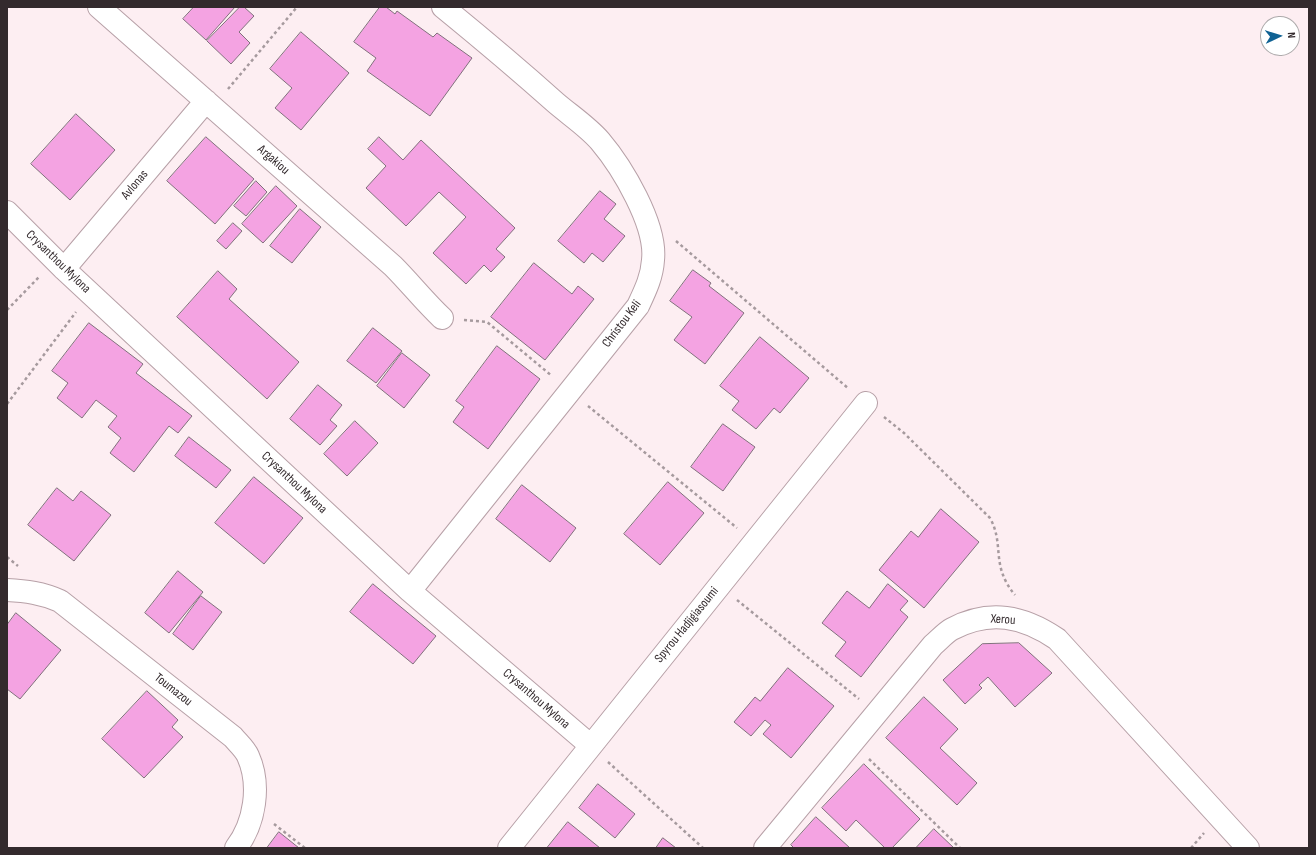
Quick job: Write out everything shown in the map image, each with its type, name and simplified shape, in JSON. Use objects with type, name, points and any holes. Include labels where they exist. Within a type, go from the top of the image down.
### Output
[{"type":"street","name":"Argakiou","points":[[99,7],[393,266],[417,294],[442,318]]},
{"type":"street","name":"Christou Keli","points":[[410,591],[638,306],[650,281],[654,260],[652,235],[645,215],[625,179],[599,141],[509,60],[442,7]]},
{"type":"street","name":"Avlonas","points":[[60,264],[209,104]]},
{"type":"street","name":"Crysanthou Mylona","points":[[7,212],[60,264],[410,591],[590,745]]},
{"type":"street","name":"Spyrou Hadjigiasoumi","points":[[509,848],[718,585],[866,403]]},
{"type":"street","name":"Toumazou","points":[[7,590],[29,591],[46,595],[60,601],[233,737],[248,755],[253,772],[256,794],[241,842],[236,848]]},
{"type":"street","name":"Xerou","points":[[765,848],[933,645],[952,629],[973,621],[993,616],[1016,619],[1038,626],[1057,639],[1248,848]]},
{"type":"path","points":[[209,104],[297,7]]},
{"type":"path","points":[[675,240],[866,403],[904,433],[990,518],[996,532],[998,560],[1002,576],[1038,626]]},
{"type":"path","points":[[7,310],[60,264]]},
{"type":"path","points":[[7,404],[91,293]]},
{"type":"path","points":[[442,318],[487,322],[753,542]]},
{"type":"path","points":[[718,585],[876,713]]},
{"type":"path","points":[[852,742],[960,848]]},
{"type":"path","points":[[590,745],[703,848]]},
{"type":"path","points":[[253,807],[305,848]]},
{"type":"building","points":[[194,7],[235,7],[206,40],[183,19]]},
{"type":"building","points":[[240,7],[244,7],[254,16],[239,32],[250,43],[231,64],[207,41]]},
{"type":"building","points":[[380,7],[386,7],[395,14],[397,11],[433,37],[437,33],[472,58],[430,116],[367,71],[376,58],[354,42]]},
{"type":"building","points":[[301,32],[349,73],[301,130],[275,108],[292,88],[270,69]]},
{"type":"building","points":[[76,114],[115,150],[70,200],[31,164]]},
{"type":"building","points":[[206,137],[254,179],[215,224],[167,181]]},
{"type":"building","points":[[379,137],[403,160],[421,140],[515,228],[496,249],[505,257],[491,272],[484,265],[466,284],[433,253],[466,217],[439,192],[406,226],[366,188],[386,166],[368,149]]},
{"type":"building","points":[[256,181],[267,192],[246,216],[234,206]]},
{"type":"building","points":[[276,186],[297,206],[263,243],[242,224]]},
{"type":"building","points":[[600,191],[616,204],[604,219],[625,236],[603,262],[592,253],[584,263],[558,241]]},
{"type":"building","points":[[300,209],[321,227],[292,263],[270,246]]},
{"type":"building","points":[[233,223],[242,231],[226,249],[217,241]]},
{"type":"building","points":[[534,263],[572,294],[578,286],[594,299],[545,360],[491,317]]},
{"type":"building","points":[[693,270],[711,283],[709,286],[744,313],[705,364],[674,340],[692,317],[670,301]]},
{"type":"building","points":[[218,271],[237,289],[229,299],[299,362],[267,399],[177,317]]},
{"type":"building","points":[[89,323],[143,364],[136,373],[192,416],[178,433],[169,426],[134,472],[110,453],[121,438],[108,427],[117,416],[96,400],[82,418],[57,398],[68,383],[52,371]]},
{"type":"building","points":[[373,328],[402,351],[376,383],[347,361]]},
{"type":"building","points":[[760,337],[809,378],[780,413],[774,408],[756,429],[732,410],[739,401],[720,386]]},
{"type":"building","points":[[497,346],[540,379],[488,449],[453,422],[464,407],[456,401]]},
{"type":"building","points":[[402,353],[430,375],[404,408],[377,386]]},
{"type":"building","points":[[318,385],[342,405],[330,420],[337,426],[320,445],[290,419]]},
{"type":"building","points":[[355,421],[378,443],[347,476],[324,454]]},
{"type":"building","points":[[723,424],[755,447],[723,491],[691,467]]},
{"type":"building","points":[[189,437],[231,470],[216,488],[175,456]]},
{"type":"building","points":[[254,477],[303,518],[264,564],[215,523]]},
{"type":"building","points":[[668,482],[704,513],[660,565],[624,534]]},
{"type":"building","points":[[522,485],[576,528],[550,562],[496,519]]},
{"type":"building","points":[[57,488],[73,501],[81,491],[111,515],[74,561],[28,525]]},
{"type":"building","points":[[941,509],[979,542],[924,608],[879,570],[911,531],[918,537]]},
{"type":"building","points":[[178,571],[203,592],[169,633],[145,613]]},
{"type":"building","points":[[373,584],[436,636],[413,664],[350,612]]},
{"type":"building","points":[[888,584],[908,601],[900,610],[908,617],[861,677],[835,656],[846,642],[822,623],[847,591],[869,608]]},
{"type":"building","points":[[201,596],[222,612],[193,650],[173,634]]},
{"type":"building","points":[[16,613],[61,650],[20,699],[7,689],[7,625]]},
{"type":"building","points":[[1019,643],[1052,673],[1015,707],[988,677],[979,685],[982,688],[965,704],[943,680],[982,644]]},
{"type":"building","points":[[788,668],[834,706],[791,758],[763,734],[771,725],[765,720],[751,736],[734,722],[755,697],[760,701]]},
{"type":"building","points":[[147,691],[178,720],[172,727],[183,737],[144,778],[102,739]]},
{"type":"building","points":[[924,697],[958,729],[940,748],[977,783],[957,805],[886,738]]},
{"type":"building","points":[[864,764],[920,819],[892,848],[885,848],[856,820],[846,831],[822,808]]},
{"type":"building","points":[[598,784],[635,814],[615,838],[579,808]]},
{"type":"building","points":[[816,817],[850,848],[794,848],[791,845]]},
{"type":"building","points":[[568,822],[600,848],[547,848]]},
{"type":"building","points":[[934,829],[954,848],[916,848]]},
{"type":"building","points":[[279,832],[299,848],[267,848]]},
{"type":"building","points":[[663,838],[676,848],[656,848]]}]
